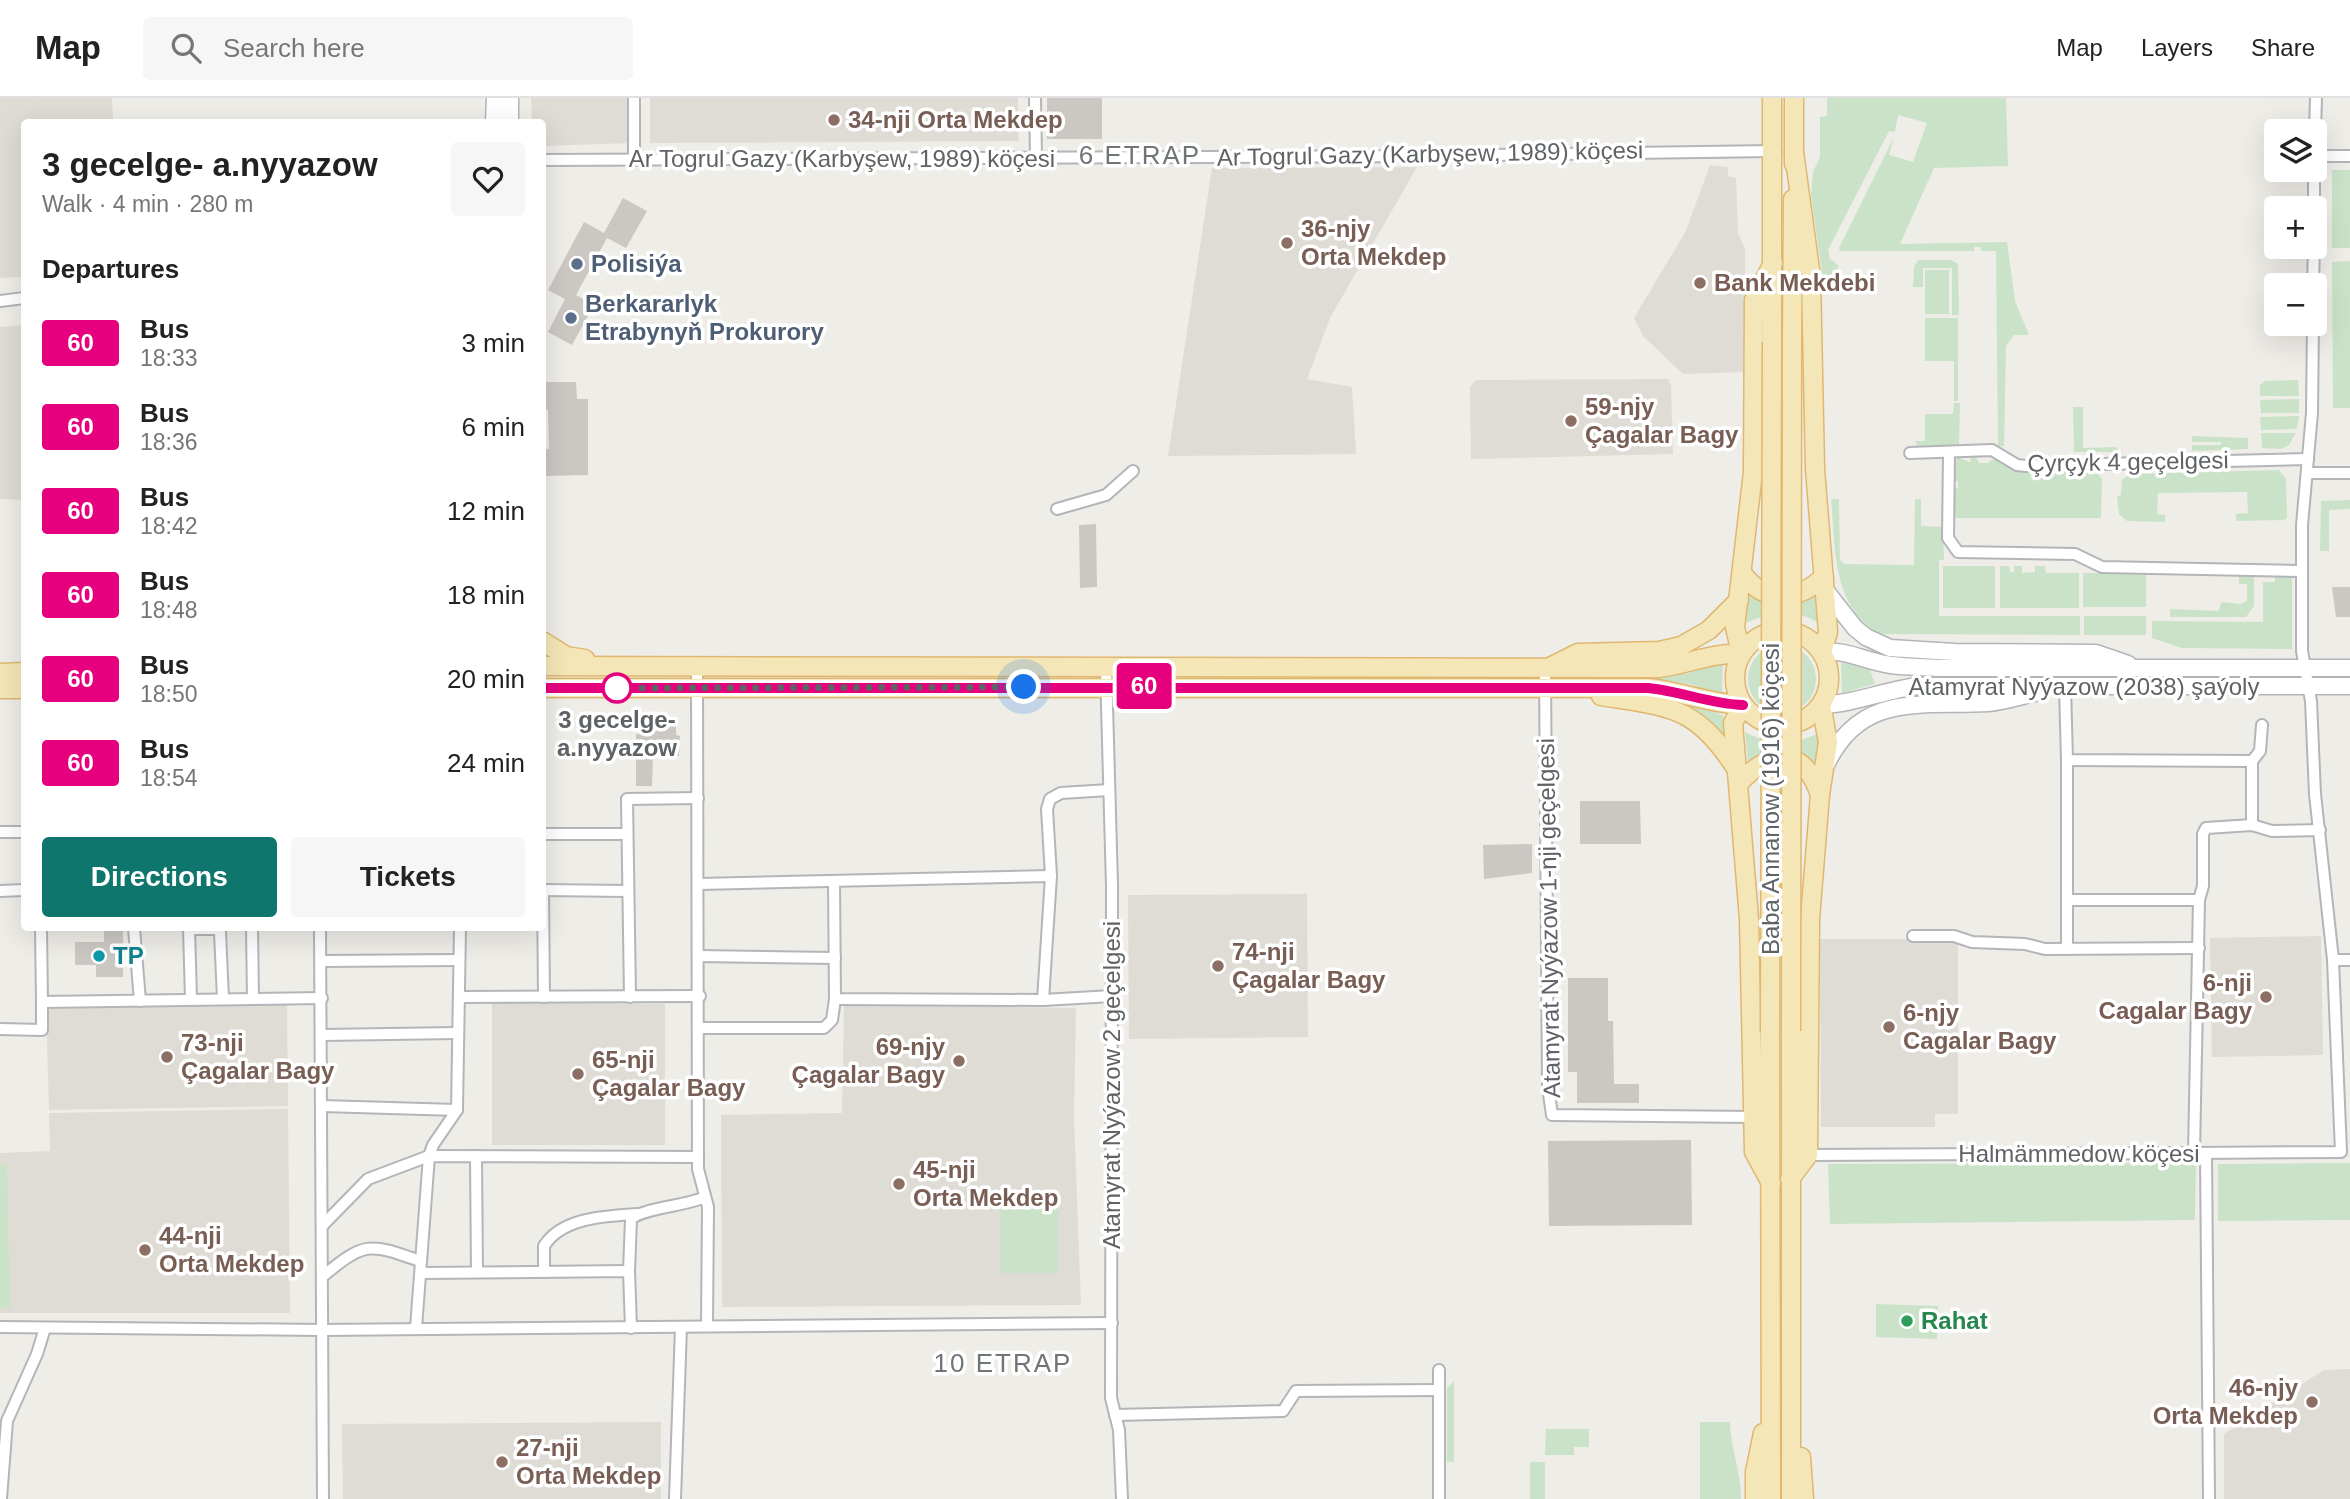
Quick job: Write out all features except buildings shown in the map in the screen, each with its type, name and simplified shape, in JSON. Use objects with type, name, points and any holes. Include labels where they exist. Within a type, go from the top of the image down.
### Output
[{"type":"main road","points":[[494,119],[495,98]]},
{"type":"main road","points":[[510,98],[510,119]]},
{"type":"main road","name":"Baba Annanow (1916) köçesi","points":[[1771,1499],[1772,98]]},
{"type":"main road","name":"Baba Annanow (1916) köçesi","points":[[1791,1499],[1794,98]]},
{"type":"main road","points":[[1794,152],[1811,277],[1815,469],[1828,632],[1822,652]]},
{"type":"main road","points":[[546,688],[697,688],[1658,668],[1677,666],[1723,652],[1741,654],[1758,638],[1781,631],[1804,636],[1822,652],[1830,679],[1821,705],[1808,718],[1782,725],[1756,718],[1743,705],[1735,676],[1741,654],[1735,627],[1753,472],[1754,300],[1773,263]]},
{"type":"main road","points":[[1742,574],[1756,588],[1777,597],[1797,595],[1825,584]]},
{"type":"main road","points":[[1825,584],[1855,628],[1873,641],[1890,648],[1954,652],[2096,653],[2140,668]]},
{"type":"main road","points":[[1545,669],[1578,653],[1659,651],[1681,646],[1709,630],[1739,600]]},
{"type":"main road","points":[[546,644],[566,656],[697,667]]},
{"type":"main road","name":"Atamyrat Nyýazow (2038) şaýoly","points":[[1822,652],[1839,650],[1891,665],[1941,668],[2350,668]]},
{"type":"main road","points":[[546,666],[1648,688],[1685,693],[1724,704],[1743,705]]},
{"type":"main road","points":[[0,673],[21,673]]},
{"type":"main road","name":"Atamyrat Nyýazow (2038) şaýoly","points":[[1821,705],[1841,705],[1892,689],[1918,686],[2350,686]]},
{"type":"main road","points":[[1826,765],[1844,735],[1887,709],[1913,703],[1990,703],[2065,687]]},
{"type":"main road","points":[[1546,688],[1677,710],[1702,724],[1737,775]]},
{"type":"main road","points":[[0,689],[21,689]]},
{"type":"main road","points":[[1743,705],[1733,723],[1749,919],[1754,1152],[1771,1183]]},
{"type":"main road","points":[[1790,1179],[1808,1156],[1810,919],[1828,733],[1821,705]]},
{"type":"main road","points":[[1737,775],[1758,764],[1780,758],[1806,766],[1820,795]]},
{"type":"main road","points":[[1791,1390],[1804,1499]]},
{"type":"main road","points":[[1755,1499],[1755,1472],[1771,1392]]},
{"type":"street","points":[[634,98],[634,160]]},
{"type":"street","points":[[1034,98],[1036,157]]},
{"type":"street","points":[[2315,119],[2316,98]]},
{"type":"street","name":"Ar Togrul Gazy (Karbyşew, 1989) köçesi","points":[[546,160],[1410,156],[1772,150]]},
{"type":"street","points":[[2327,156],[2350,156]]},
{"type":"street","points":[[0,301],[21,298]]},
{"type":"street","points":[[2313,336],[2302,571],[2302,651],[2308,686],[2333,960],[2345,1152]]},
{"type":"street","name":"Çyrçyk 4 geçelgesi","points":[[1910,453],[1992,450],[2017,465],[2026,466],[2308,459]]},
{"type":"street","points":[[1949,453],[1948,538],[1954,550],[1962,553],[2075,554],[2102,567],[2302,571]]},
{"type":"street","points":[[1057,509],[1106,495],[1133,471]]},
{"type":"street","points":[[2307,474],[2350,473]]},
{"type":"street","points":[[697,667],[700,996],[698,1157],[705,1197],[707,1325]]},
{"type":"street","points":[[1545,669],[1546,688]]},
{"type":"street","name":"Atamyrat Nyýazow 2 geçelgesi","points":[[1106,678],[1112,996],[1111,1398],[1119,1430],[1122,1499]]},
{"type":"street","points":[[2065,687],[2067,949]]},
{"type":"street","name":"Atamyrat Nyýazow 1-nji geçelgesi","points":[[1546,688],[1548,1087],[1552,1115],[1753,1118]]},
{"type":"street","points":[[2252,825],[2252,761],[2260,751],[2262,725]]},
{"type":"street","points":[[2067,760],[2252,761]]},
{"type":"street","points":[[1043,1000],[1051,876],[1047,809],[1050,799],[1060,793],[1109,790]]},
{"type":"street","points":[[630,997],[626,799],[698,798]]},
{"type":"street","points":[[2209,1499],[2200,1153],[2199,900],[2203,886],[2203,834],[2206,828],[2252,825],[2272,831],[2320,830]]},
{"type":"street","points":[[0,832],[21,832]]},
{"type":"street","points":[[546,834],[627,834]]},
{"type":"street","points":[[699,884],[1051,876]]},
{"type":"street","points":[[699,1028],[824,1028],[832,1020],[835,999],[834,881]]},
{"type":"street","points":[[0,891],[21,890]]},
{"type":"street","points":[[546,890],[627,891]]},
{"type":"street","points":[[2067,900],[2199,900]]},
{"type":"street","points":[[0,1029],[42,1030],[41,931]]},
{"type":"street","points":[[134,931],[140,1001]]},
{"type":"street","points":[[189,931],[191,999]]},
{"type":"street","points":[[219,931],[223,999]]},
{"type":"street","points":[[252,931],[253,999]]},
{"type":"street","points":[[320,931],[323,1499]]},
{"type":"street","points":[[416,1328],[429,1157],[433,1145],[457,1110],[460,931]]},
{"type":"street","points":[[543,931],[544,997]]},
{"type":"street","points":[[1913,936],[1954,936],[1972,942],[2067,949],[2199,948]]},
{"type":"street","points":[[699,956],[835,958]]},
{"type":"street","points":[[321,961],[459,960]]},
{"type":"street","points":[[2333,960],[2350,960]]},
{"type":"street","points":[[460,997],[700,996]]},
{"type":"street","points":[[835,999],[1043,1000],[1112,996]]},
{"type":"street","points":[[42,1002],[321,998]]},
{"type":"street","points":[[322,1035],[457,1033]]},
{"type":"street","points":[[322,1106],[457,1110]]},
{"type":"street","name":"Halmämmedow köçesi","points":[[1808,1156],[2345,1152]]},
{"type":"street","points":[[322,1226],[368,1179],[429,1157],[698,1157]]},
{"type":"street","points":[[476,1157],[477,1272]]},
{"type":"street","points":[[544,1272],[544,1246],[556,1234],[593,1217],[636,1214],[688,1205],[705,1197]]},
{"type":"street","points":[[631,1328],[629,1227],[636,1214]]},
{"type":"street","points":[[322,1277],[348,1256],[363,1248],[380,1247],[421,1267],[477,1272],[629,1271]]},
{"type":"street","points":[[0,1327],[681,1328],[707,1325],[1112,1323]]},
{"type":"street","points":[[1,1499],[8,1421],[37,1354],[45,1328]]},
{"type":"street","points":[[675,1499],[681,1328]]},
{"type":"street","points":[[1439,1370],[1439,1499]]},
{"type":"street","points":[[1115,1415],[1283,1410],[1296,1391],[1439,1390]]},
{"type":"shaded area","points":[[0,98],[112,98],[113,119],[21,119],[21,277],[0,278]]},
{"type":"shaded area","points":[[531,98],[631,98],[632,143],[546,146],[546,119],[532,119]]},
{"type":"shaded area","name":"34-nji Orta Mekdep","points":[[650,98],[1018,98],[1019,141],[650,143]]},
{"type":"shaded area","name":"Bank Mekdebi","points":[[1710,165],[1728,167],[1728,176],[1736,178],[1738,233],[1745,249],[1745,372],[1683,374],[1643,336],[1634,318],[1685,233]]},
{"type":"shaded area","name":"36-njy Orta Mekdep","points":[[1417,167],[1330,318],[1307,379],[1352,387],[1356,454],[1168,456],[1212,168]]},
{"type":"shaded area","points":[[21,325],[21,500],[0,499],[0,327]]},
{"type":"shaded area","name":"59-njy Çagalar Bagy","points":[[1668,379],[1671,385],[1673,454],[1471,459],[1470,387],[1476,380]]},
{"type":"shaded area","name":"74-nji Çagalar Bagy","points":[[1307,894],[1308,1037],[1129,1039],[1128,895]]},
{"type":"shaded area","name":"6-nji Cagalar Bagy","points":[[2321,936],[2323,1055],[2212,1057],[2210,938]]},
{"type":"shaded area","name":"6-njy Cagalar Bagy","points":[[1820,939],[1958,939],[1958,1114],[1935,1114],[1935,1127],[1821,1127]]},
{"type":"shaded area","name":"73-nji Çagalar Bagy","points":[[287,1003],[288,1106],[49,1110],[46,1007]]},
{"type":"shaded area","name":"65-nji Çagalar Bagy","points":[[492,1003],[665,1004],[665,1145],[492,1145]]},
{"type":"shaded area","name":"45-nji Orta Mekdep","points":[[844,1004],[1076,1008],[1074,1117],[1081,1305],[722,1307],[721,1115],[842,1113]]},
{"type":"shaded area","name":"44-nji Orta Mekdep","points":[[288,1109],[290,1313],[0,1313],[0,1153],[50,1151],[49,1113]]},
{"type":"shaded area","name":"46-njy Orta Mekdep","points":[[2350,1369],[2350,1499],[2224,1499],[2224,1434],[2324,1370]]},
{"type":"shaded area","name":"27-nji Orta Mekdep","points":[[661,1422],[661,1499],[343,1499],[342,1424]]},
{"type":"green space","points":[[1827,98],[2006,98],[2008,166],[1934,168],[1900,244],[2007,242],[2015,301],[2029,335],[2014,335],[2006,346],[2004,446],[1998,446],[1996,251],[1981,251],[1981,247],[1974,247],[1974,251],[1840,251],[1839,248],[1894,137],[1889,155],[1913,162],[1927,123],[1898,115],[1895,132],[1889,131],[1828,250],[1830,259],[1838,265],[1838,286],[1824,287],[1811,196],[1813,172],[1820,157],[1820,117],[1827,116]]},
{"type":"green space","points":[[2332,170],[2350,170],[2350,248],[2332,248]]},
{"type":"green space","points":[[1918,260],[1951,260],[1958,264],[1959,315],[1952,315],[1952,268],[1923,268],[1923,287],[1913,287],[1914,267]]},
{"type":"green space","points":[[2350,261],[2350,408],[2333,408],[2332,262]]},
{"type":"green space","points":[[1925,270],[1949,270],[1949,314],[1925,314]]},
{"type":"green space","points":[[1925,318],[1958,318],[1958,401],[1954,401],[1954,361],[1925,361]]},
{"type":"green space","points":[[2298,380],[2299,396],[2260,396],[2260,385],[2265,381]]},
{"type":"green space","points":[[2299,399],[2299,413],[2261,413],[2260,400]]},
{"type":"green space","points":[[1954,403],[1960,403],[1959,445],[1919,448],[1915,441],[1925,441],[1925,414],[1953,414]]},
{"type":"green space","points":[[2073,407],[2083,407],[2083,448],[2117,447],[2117,452],[2074,452]]},
{"type":"green space","points":[[2299,416],[2297,429],[2261,430],[2260,417]]},
{"type":"green space","points":[[2261,433],[2296,433],[2289,445],[2281,449],[2262,448]]},
{"type":"green space","points":[[2192,436],[2248,438],[2248,449],[2192,451],[2192,445],[2221,445],[2221,442],[2192,442]]},
{"type":"green space","points":[[1957,457],[1970,462],[1971,457],[1976,457],[1979,463],[1988,463],[1995,458],[2020,472],[2096,471],[2102,479],[2101,518],[1953,518],[1953,489],[1958,488],[1958,481],[1953,481]]},
{"type":"green space","points":[[2279,470],[2286,479],[2287,518],[2284,520],[2236,521],[2236,514],[2248,513],[2247,492],[2158,493],[2157,514],[2165,515],[2165,522],[2127,521],[2119,514],[2117,496],[2121,495],[2122,480],[2130,474]]},
{"type":"green space","points":[[1831,499],[1839,499],[1840,560],[1844,564],[1914,565],[1915,499],[1921,499],[1921,526],[1943,527],[1944,560],[1939,560],[1939,616],[2080,616],[2080,635],[1879,634],[1863,622],[1844,591],[1836,556]]},
{"type":"green space","points":[[2350,500],[2350,509],[2329,510],[2329,551],[2320,551],[2321,501]]},
{"type":"green space","points":[[1943,566],[1995,566],[1995,608],[1943,608]]},
{"type":"green space","points":[[2000,566],[2009,566],[2010,572],[2014,572],[2014,566],[2022,566],[2022,573],[2035,572],[2035,566],[2045,566],[2046,573],[2079,573],[2079,608],[2000,608]]},
{"type":"green space","points":[[2083,573],[2146,573],[2146,607],[2083,607]]},
{"type":"green space","points":[[2239,574],[2254,574],[2254,606],[2246,617],[2170,617],[2170,609],[2219,611],[2221,602],[2240,604],[2247,601],[2247,584],[2239,584]]},
{"type":"green space","points":[[2275,575],[2292,575],[2292,649],[2182,648],[2152,638],[2152,621],[2263,622],[2263,582],[2275,582]]},
{"type":"green space","points":[[1748,593],[1774,605],[1790,605],[1816,593],[1820,624],[1802,615],[1783,613],[1745,623]]},
{"type":"green space","points":[[2084,616],[2146,616],[2146,635],[2084,635]]},
{"type":"green space","points":[[1782,645],[1795,648],[1806,655],[1813,666],[1816,679],[1813,692],[1806,703],[1795,710],[1782,713],[1769,710],[1758,703],[1751,692],[1748,679],[1751,666],[1758,655],[1769,648]]},
{"type":"green space","points":[[1841,662],[1870,670],[1875,684],[1842,693]]},
{"type":"green space","points":[[1723,663],[1722,695],[1690,684],[1658,679],[1658,677],[1689,673]]},
{"type":"green space","points":[[1674,699],[1723,715],[1727,739],[1702,716],[1673,702]]},
{"type":"green space","points":[[1745,732],[1773,742],[1791,742],[1819,733],[1816,763],[1800,755],[1782,752],[1764,754],[1748,762]]},
{"type":"green space","points":[[2196,1163],[2195,1220],[1830,1224],[1828,1164]]},
{"type":"green space","points":[[2350,1163],[2350,1220],[2218,1221],[2218,1164]]},
{"type":"green space","points":[[0,1164],[7,1164],[10,1308],[0,1308]]},
{"type":"green space","points":[[1000,1198],[1058,1198],[1058,1273],[1000,1273]]},
{"type":"green space","name":"Rahat","points":[[1876,1304],[1938,1306],[1937,1339],[1876,1337]]},
{"type":"green space","points":[[1454,1381],[1454,1462],[1447,1462],[1447,1388]]},
{"type":"green space","points":[[1700,1422],[1730,1422],[1741,1499],[1700,1499]]},
{"type":"green space","points":[[1546,1429],[1589,1429],[1589,1447],[1574,1447],[1574,1455],[1545,1455]]},
{"type":"green space","points":[[1530,1462],[1545,1462],[1545,1499],[1530,1499]]},
{"type":"bus line","name":"60","points":[[546,688],[1648,688],[1672,690],[1724,704],[1743,705]]},
{"type":"place","name":"34-nji Orta Mekdep","points":[[834,120]]},
{"type":"place","name":"36-njy Orta Mekdep","points":[[1287,243]]},
{"type":"place","name":"Polisiýa","points":[[577,264]]},
{"type":"place","name":"Bank Mekdebi","points":[[1700,283]]},
{"type":"place","name":"Berkararlyk Etrabynyň Prokurory","points":[[571,318]]},
{"type":"place","name":"59-njy Çagalar Bagy","points":[[1571,421]]},
{"type":"place","name":"3 gecelge- a.nyyazow","points":[[617,688]]},
{"type":"place","name":"TP","points":[[99,956]]},
{"type":"place","name":"74-nji Çagalar Bagy","points":[[1218,966]]},
{"type":"place","name":"6-nji Cagalar Bagy","points":[[2266,997]]},
{"type":"place","name":"6-njy Cagalar Bagy","points":[[1889,1027]]},
{"type":"place","name":"73-nji Çagalar Bagy","points":[[167,1057]]},
{"type":"place","name":"69-njy Çagalar Bagy","points":[[959,1061]]},
{"type":"place","name":"65-nji Çagalar Bagy","points":[[578,1074]]},
{"type":"place","name":"45-nji Orta Mekdep","points":[[899,1184]]},
{"type":"place","name":"44-nji Orta Mekdep","points":[[145,1250]]},
{"type":"place","name":"Rahat","points":[[1907,1321]]},
{"type":"place","name":"46-njy Orta Mekdep","points":[[2312,1402]]},
{"type":"place","name":"27-nji Orta Mekdep","points":[[502,1462]]},
{"type":"district","name":"6 ETRAP","points":[[1140,155]]},
{"type":"district","name":"10 ETRAP","points":[[1003,1363]]},
{"type":"route","points":[[617,688],[1024,687]]}]
